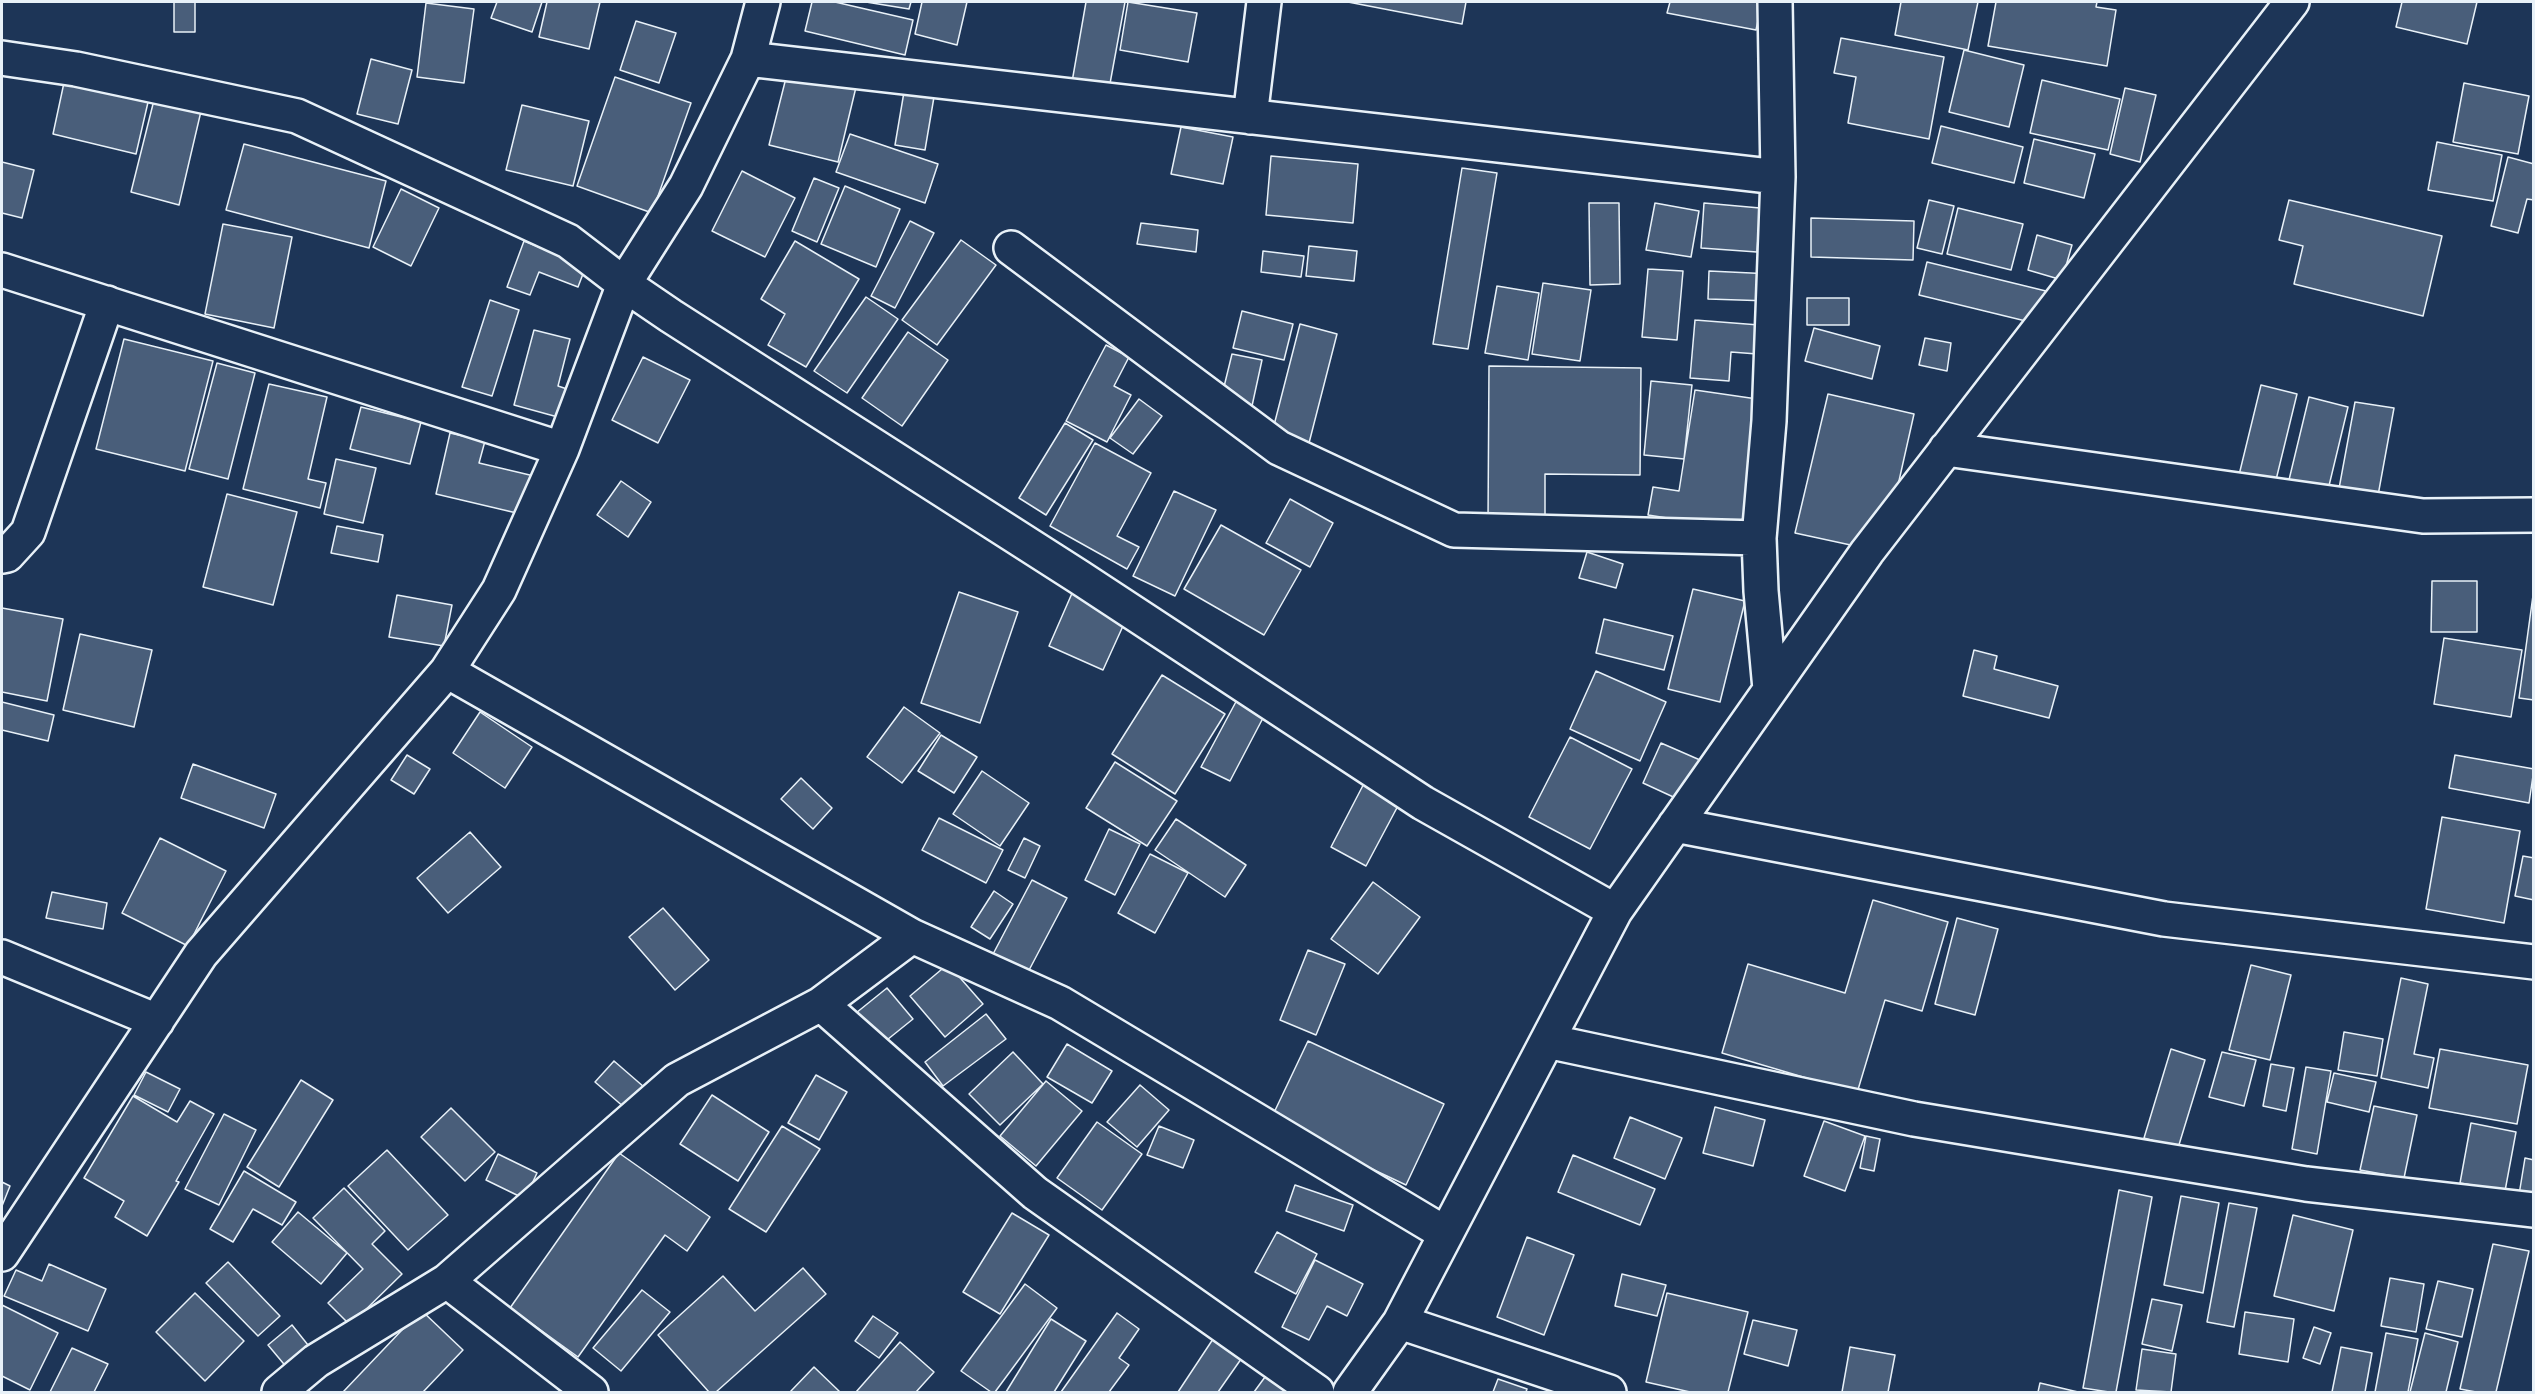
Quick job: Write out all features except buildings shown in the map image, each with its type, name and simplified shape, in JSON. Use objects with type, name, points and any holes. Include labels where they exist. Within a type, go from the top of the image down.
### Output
[{"type":"street","points":[[2,1254],[201,954],[447,671],[499,590],[562,449],[624,285],[686,186],[748,58],[763,2]]},
{"type":"street","points":[[1250,117],[1264,2]]},
{"type":"street","points":[[1770,689],[1761,591],[1759,538],[1769,421],[1778,177],[1775,2]]},
{"type":"street","points":[[1350,1392],[1400,1322],[1615,910],[1867,552],[2292,2]]},
{"type":"street","points":[[2,58],[76,69],[297,116],[568,241],[624,285],[1069,571],[1423,803],[1615,910]]},
{"type":"street","points":[[748,58],[1778,177]]},
{"type":"street","points":[[1011,248],[1279,448],[1455,530],[1759,538]]},
{"type":"street","points":[[2,270],[562,449]]},
{"type":"street","points":[[2,556],[7,555],[27,532],[107,303]]},
{"type":"street","points":[[1946,448],[2423,516],[2534,514]]},
{"type":"street","points":[[447,671],[912,936],[1060,1002],[1446,1234]]},
{"type":"street","points":[[1675,825],[2164,919],[2534,962]]},
{"type":"street","points":[[279,1392],[316,1361],[447,1281],[678,1080],[821,1004],[912,936]]},
{"type":"street","points":[[2,957],[157,1021]]},
{"type":"street","points":[[821,1004],[1035,1193],[1317,1392]]},
{"type":"street","points":[[1546,1041],[1926,1120],[2306,1184],[2534,1210]]},
{"type":"street","points":[[447,1281],[591,1392]]},
{"type":"street","points":[[1400,1322],[1609,1392]]}]
